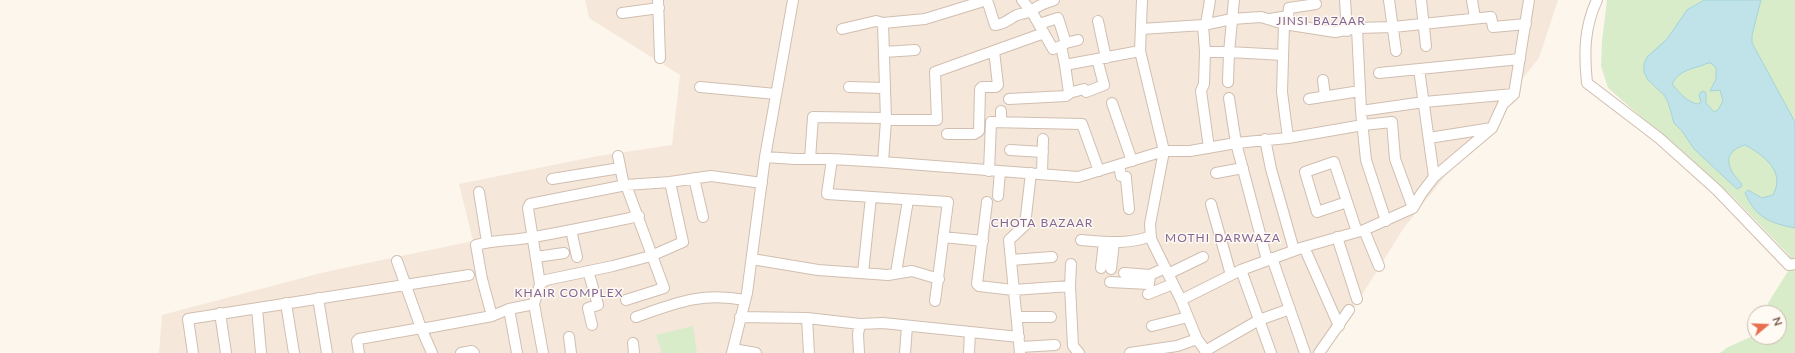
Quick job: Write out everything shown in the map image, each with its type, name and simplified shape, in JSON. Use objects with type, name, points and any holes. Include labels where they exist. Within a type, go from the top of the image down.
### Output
[{"type":"street","points":[[756,353],[733,351],[747,293],[765,157],[793,0]]},
{"type":"street","points":[[842,29],[876,21],[883,23],[924,19],[987,0],[995,24],[1010,20],[1015,16],[1030,11],[1034,7],[1054,0]]},
{"type":"street","points":[[1022,0],[1053,49],[1078,40]]},
{"type":"street","points":[[1142,0],[1140,51],[1164,151],[1150,224],[1151,236],[1181,300],[1197,339],[1206,352],[1259,320],[1290,309]]},
{"type":"street","points":[[1209,148],[1201,91],[1204,84],[1204,25],[1210,0]]},
{"type":"street","points":[[1228,82],[1234,0]]},
{"type":"street","points":[[1345,0],[1352,29],[1360,91],[1366,160],[1386,221]]},
{"type":"street","points":[[1389,0],[1396,51]]},
{"type":"street","points":[[1421,0],[1426,46]]},
{"type":"street","points":[[1472,0],[1475,18]]},
{"type":"street","points":[[1181,300],[1242,270],[1269,259],[1294,250],[1361,231],[1413,208],[1421,194],[1434,177],[1492,128],[1503,104],[1514,94],[1529,0]]},
{"type":"street","points":[[1597,0],[1586,30],[1584,56],[1587,83],[1659,138],[1717,190],[1789,265],[1795,264]]},
{"type":"street","points":[[622,13],[659,4],[660,58]]},
{"type":"street","points":[[1268,19],[1288,16],[1289,8],[1316,4]]},
{"type":"street","points":[[1141,29],[1204,25],[1232,19],[1261,17],[1284,24],[1335,32],[1352,29],[1393,27],[1491,17],[1493,27],[1526,24]]},
{"type":"street","points":[[1038,24],[1058,18],[1062,30],[1065,65],[1070,93]]},
{"type":"street","points":[[1009,99],[1066,96],[1070,93],[1084,89],[1086,92],[1104,86],[1098,21]]},
{"type":"street","points":[[883,23],[885,88],[883,162]]},
{"type":"street","points":[[1284,24],[1282,92],[1288,138]]},
{"type":"street","points":[[810,159],[813,117],[937,120],[935,72],[994,50],[1062,30]]},
{"type":"street","points":[[884,52],[915,50]]},
{"type":"street","points":[[946,134],[974,134],[979,131],[980,89],[982,87],[996,87],[998,85],[994,50]]},
{"type":"street","points":[[1065,65],[1140,51]]},
{"type":"street","points":[[1205,52],[1283,55]]},
{"type":"street","points":[[1379,73],[1520,59]]},
{"type":"street","points":[[1419,69],[1434,177]]},
{"type":"street","points":[[1323,80],[1325,96]]},
{"type":"street","points":[[700,87],[776,94]]},
{"type":"street","points":[[849,87],[885,88]]},
{"type":"street","points":[[1309,99],[1360,91]]},
{"type":"street","points":[[1361,111],[1424,102],[1514,94]]},
{"type":"street","points":[[1229,98],[1236,143],[1269,259],[1290,309],[1305,353]]},
{"type":"street","points":[[1112,103],[1132,161]]},
{"type":"street","points":[[1001,111],[1001,122]]},
{"type":"street","points":[[989,171],[991,122],[1080,119],[1100,171]]},
{"type":"street","points":[[765,157],[883,162],[989,171],[1078,176],[1100,171],[1164,151],[1190,151],[1236,143],[1265,139],[1288,138],[1363,125],[1392,122],[1395,159],[1413,208]]},
{"type":"street","points":[[1429,138],[1492,128]]},
{"type":"street","points":[[1042,174],[1043,139]]},
{"type":"street","points":[[1265,139],[1271,169],[1294,250]]},
{"type":"street","points":[[1010,150],[1043,152]]},
{"type":"street","points":[[618,156],[625,186],[638,216],[651,256],[664,288],[626,300]]},
{"type":"street","points":[[832,159],[827,194],[948,202],[935,301]]},
{"type":"street","points":[[1347,202],[1317,212],[1305,172],[1334,162],[1347,202],[1379,266]]},
{"type":"street","points":[[1119,165],[1121,176],[1126,177],[1129,209]]},
{"type":"street","points":[[552,179],[620,168]]},
{"type":"street","points":[[1216,173],[1243,168]]},
{"type":"street","points":[[998,196],[1000,171]]},
{"type":"street","points":[[1019,346],[1009,240],[1025,225],[1031,173]]},
{"type":"street","points":[[573,176],[575,195]]},
{"type":"street","points":[[543,353],[534,304],[540,284],[528,208],[529,206],[575,195],[625,186],[670,182],[711,176],[762,183]]},
{"type":"street","points":[[694,178],[703,217]]},
{"type":"street","points":[[540,284],[546,280],[651,256],[683,242],[670,182]]},
{"type":"street","points":[[479,192],[487,242]]},
{"type":"street","points":[[863,273],[871,197]]},
{"type":"street","points":[[896,273],[908,200]]},
{"type":"street","points":[[987,202],[978,285],[980,287],[1013,290],[1070,286]]},
{"type":"street","points":[[1211,204],[1231,276]]},
{"type":"street","points":[[492,316],[482,279],[476,245],[487,242],[503,240],[509,241],[533,237],[638,216]]},
{"type":"street","points":[[571,230],[577,257]]},
{"type":"street","points":[[1081,240],[1125,243],[1141,240],[1151,236]]},
{"type":"street","points":[[944,237],[983,241]]},
{"type":"street","points":[[1337,237],[1357,298]]},
{"type":"street","points":[[1106,268],[1109,242]]},
{"type":"street","points":[[1304,247],[1339,326]]},
{"type":"street","points":[[536,258],[564,253]]},
{"type":"street","points":[[1124,273],[1150,275],[1167,271],[1204,257]]},
{"type":"street","points":[[1011,260],[1052,258]]},
{"type":"street","points":[[752,259],[818,270],[888,275],[912,272],[939,279]]},
{"type":"street","points":[[397,261],[421,328],[432,353]]},
{"type":"street","points":[[1071,264],[1070,286],[1073,346],[1079,353]]},
{"type":"street","points":[[1242,270],[1271,353]]},
{"type":"street","points":[[588,271],[598,305],[588,308],[592,325]]},
{"type":"street","points":[[193,353],[188,319],[469,275]]},
{"type":"street","points":[[1110,282],[1149,284],[1150,275]]},
{"type":"street","points":[[1148,294],[1173,284]]},
{"type":"street","points":[[636,317],[691,298],[724,296],[745,300]]},
{"type":"street","points":[[318,298],[327,353]]},
{"type":"street","points":[[286,303],[294,353]]},
{"type":"street","points":[[359,353],[357,341],[359,339],[492,316],[509,309],[534,304]]},
{"type":"street","points":[[257,308],[261,353]]},
{"type":"street","points":[[509,309],[517,353]]},
{"type":"street","points":[[1319,353],[1349,310]]},
{"type":"street","points":[[220,313],[226,353]]},
{"type":"street","points":[[740,317],[807,318],[860,324],[883,323],[970,332],[1019,346],[1055,345]]},
{"type":"street","points":[[1017,317],[1051,317]]},
{"type":"street","points":[[1152,326],[1188,317]]},
{"type":"street","points":[[807,318],[809,353]]},
{"type":"street","points":[[859,353],[858,334],[860,324]]},
{"type":"street","points":[[905,353],[908,326]]},
{"type":"street","points":[[969,353],[970,332]]},
{"type":"street","points":[[569,337],[571,353]]},
{"type":"street","points":[[1130,353],[1177,346],[1197,339]]},
{"type":"street","points":[[461,353],[472,350],[474,353]]},
{"type":"shaded area","points":[[585,0],[1558,0],[1539,58],[1403,229],[1326,353],[159,353],[162,315],[325,272],[473,241],[459,184],[598,156],[672,145],[680,75],[589,18]]},
{"type":"green space","points":[[1607,0],[1795,0],[1795,353],[1720,353],[1728,347],[1747,339],[1747,345],[1787,345],[1787,305],[1768,305],[1790,268],[1789,255],[1732,196],[1608,88],[1601,66],[1602,41]]},
{"type":"green space","points":[[693,326],[697,353],[662,353],[656,335]]},
{"type":"water","points":[[1705,0],[1761,0],[1752,35],[1752,43],[1795,122],[1795,228],[1778,224],[1759,214],[1745,193],[1748,190],[1762,198],[1773,195],[1777,179],[1775,172],[1766,159],[1745,145],[1732,152],[1729,156],[1730,167],[1742,186],[1737,189],[1694,149],[1682,131],[1674,123],[1668,102],[1664,95],[1648,80],[1644,72],[1644,64],[1647,57],[1667,39],[1687,10]],"holes":[[[1711,63],[1716,68],[1716,79],[1710,91],[1720,90],[1723,101],[1718,110],[1714,112],[1706,103],[1706,93],[1703,91],[1701,92],[1699,95],[1701,102],[1698,104],[1694,103],[1683,96],[1672,84],[1683,72]]]},
{"type":"district","name":"JINSI BAZAAR","points":[[1321,21]]},
{"type":"district","name":"CHOTA BAZAAR","points":[[1042,223]]},
{"type":"district","name":"MOTHI DARWAZA","points":[[1223,238]]},
{"type":"district","name":"KHAIR COMPLEX","points":[[569,293]]}]
